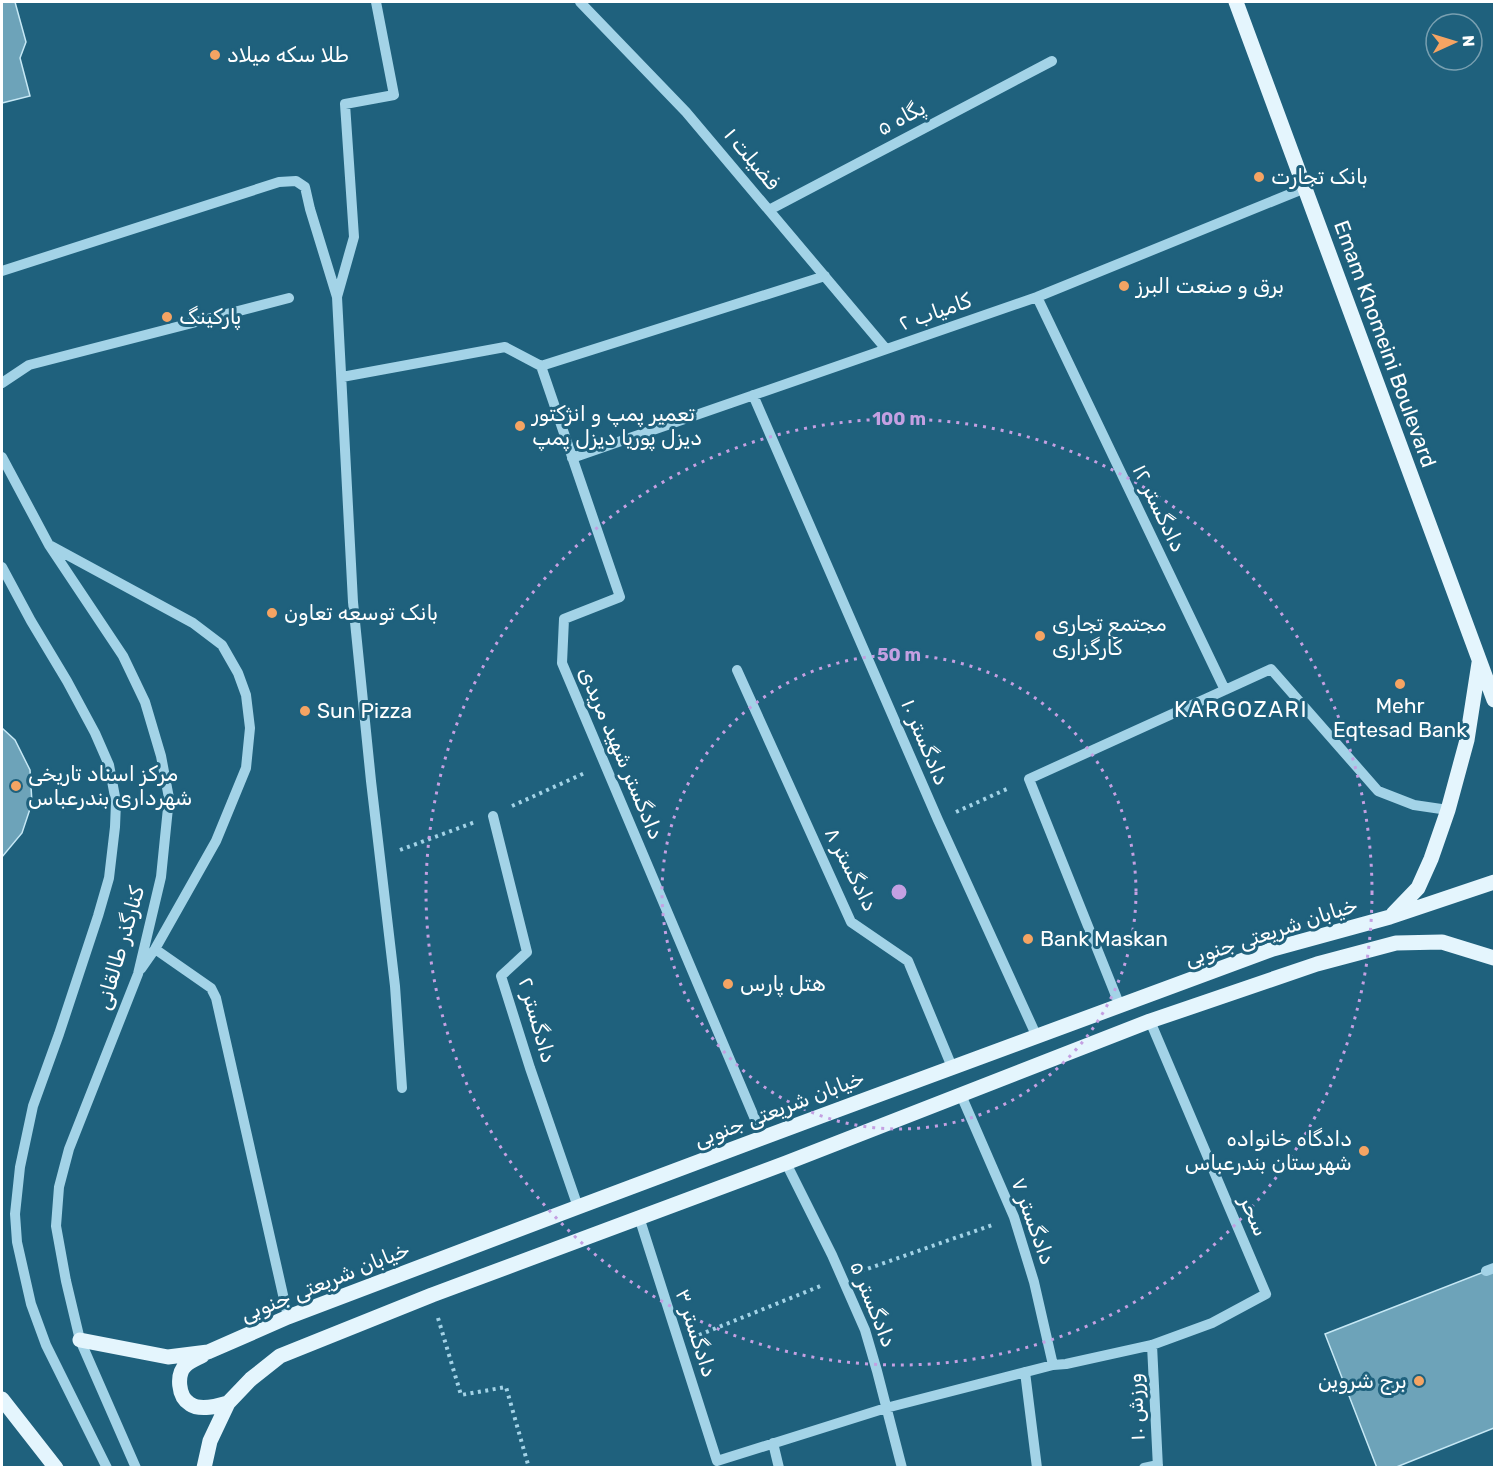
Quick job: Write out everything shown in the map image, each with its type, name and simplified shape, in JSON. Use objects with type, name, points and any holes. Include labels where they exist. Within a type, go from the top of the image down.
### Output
[{"type":"main road","name":"Emam Khomeini Boulevard","points":[[1236,2],[1494,700]]},
{"type":"main road","points":[[1390,917],[1418,888],[1431,860],[1448,810],[1467,740],[1480,660]]},
{"type":"main road","name":"خیابان شریعتی جنوبی","points":[[80,1340],[168,1357],[208,1352],[288,1317],[952,1067],[1273,950],[1390,917],[1494,882]]},
{"type":"main road","points":[[204,1467],[210,1441],[228,1403],[251,1379],[280,1356],[432,1295],[786,1163],[1150,1021],[1317,964],[1396,943],[1442,942],[1494,958]]},
{"type":"main road","points":[[208,1352],[186,1365],[181,1373],[179,1382],[182,1394],[189,1404],[197,1407],[228,1403]]},
{"type":"main road","points":[[2,1399],[56,1467]]},
{"type":"street","points":[[337,297],[354,237],[345,104],[394,94],[376,2]]},
{"type":"street","name":"فضیلت ۱","points":[[581,2],[686,112],[886,349]]},
{"type":"street","name":"پگاه ۵","points":[[769,210],[1052,61]]},
{"type":"street","points":[[2,271],[279,183],[296,181],[305,187],[337,297],[353,602],[395,986],[402,1089]]},
{"type":"street","name":"کامیاب ۲","points":[[572,458],[1037,297],[1305,188]]},
{"type":"street","points":[[342,377],[505,347],[541,366],[825,276]]},
{"type":"street","name":"دادگستر ۱۲","points":[[1037,297],[1225,690]]},
{"type":"street","points":[[2,383],[29,365],[289,298]]},
{"type":"street","name":"دادگستر شهید مریدی","points":[[541,366],[620,597],[564,619],[562,663],[763,1137]]},
{"type":"street","name":"دادگستر ۱۰","points":[[753,395],[938,820],[1037,1036]]},
{"type":"street","name":"کنارگذر طالقانی","points":[[2,457],[49,545],[123,656],[144,702],[161,756],[169,798],[161,877],[138,974],[69,1149],[58,1187],[56,1226],[80,1340],[136,1467]]},
{"type":"street","points":[[49,545],[193,623],[222,645],[238,673],[246,695],[250,728],[246,768],[216,842],[155,949],[138,974]]},
{"type":"street","points":[[2,567],[30,621],[67,681],[95,733],[110,765],[116,802],[109,878],[59,1034],[33,1106],[20,1167],[15,1214],[17,1242],[31,1304],[46,1345],[106,1467]]},
{"type":"street","points":[[1120,1006],[1029,779],[1271,669],[1378,791],[1414,805],[1448,810]]},
{"type":"street","name":"دادگستر ۸","points":[[737,670],[851,922],[908,961],[952,1067]]},
{"type":"street","name":"دادگستر ۲","points":[[493,816],[527,952],[501,976],[578,1207]]},
{"type":"street","points":[[155,949],[211,988],[216,998],[288,1317]]},
{"type":"street","name":"سحر","points":[[1150,1021],[1266,1294],[1212,1323],[1152,1345]]},
{"type":"street","name":"دادگستر ۷","points":[[961,1095],[1014,1217],[1034,1282],[1053,1365]]},
{"type":"street","name":"دادگستر ۵","points":[[786,1163],[832,1256],[865,1330],[878,1371],[902,1467]]},
{"type":"street","name":"دادگستر ۳","points":[[639,1217],[717,1461],[773,1443]]},
{"type":"street","points":[[779,1467],[773,1443],[886,1408],[1025,1372],[1152,1345]]},
{"type":"street","name":"ورزش ۱۰","points":[[1152,1345],[1158,1466]]},
{"type":"street","points":[[1025,1372],[1037,1467]]},
{"type":"street","points":[[1144,1467],[1158,1466]]},
{"type":"path","points":[[938,820],[1029,779]]},
{"type":"path","points":[[432,1295],[461,1395],[506,1387],[529,1467]]},
{"type":"building","points":[[2,2],[15,2],[26,42],[20,58],[30,96],[2,103]]},
{"type":"building","name":"مرکز اسناد تاریخی شهرداری بندرعباس","points":[[2,728],[15,740],[30,770],[32,803],[22,833],[2,857]]},
{"type":"building","name":"برج شروین","points":[[1494,1268],[1494,1428],[1394,1468],[1377,1468],[1325,1334]]},
{"type":"place","name":"طلا سکه میلاد","points":[[215,55]]},
{"type":"place","name":"بانک تجارت","points":[[1259,177]]},
{"type":"place","name":"برق و صنعت البرز","points":[[1124,286]]},
{"type":"place","name":"پارکینگ","points":[[167,317]]},
{"type":"place","name":"تعمیر پمپ و انژکتور دیزل پوریا دیزل پمپ","points":[[520,426]]},
{"type":"place","name":"بانک توسعه تعاون","points":[[272,613]]},
{"type":"place","name":"مجتمع تجاری کارگزاری","points":[[1040,636]]},
{"type":"place","name":"Mehr Eqtesad Bank","points":[[1400,684]]},
{"type":"place","name":"Sun Pizza","points":[[305,711]]},
{"type":"place","name":"مرکز اسناد تاریخی شهرداری بندرعباس","points":[[16,786]]},
{"type":"place","name":"Bank Maskan","points":[[1028,939]]},
{"type":"place","name":"هتل پارس","points":[[728,984]]},
{"type":"place","name":"دادگاه خانواده شهرستان بندرعباس","points":[[1364,1151]]},
{"type":"place","name":"برج شروین","points":[[1419,1381]]},
{"type":"district","name":"KARGOZARI","points":[[1241,709]]}]
